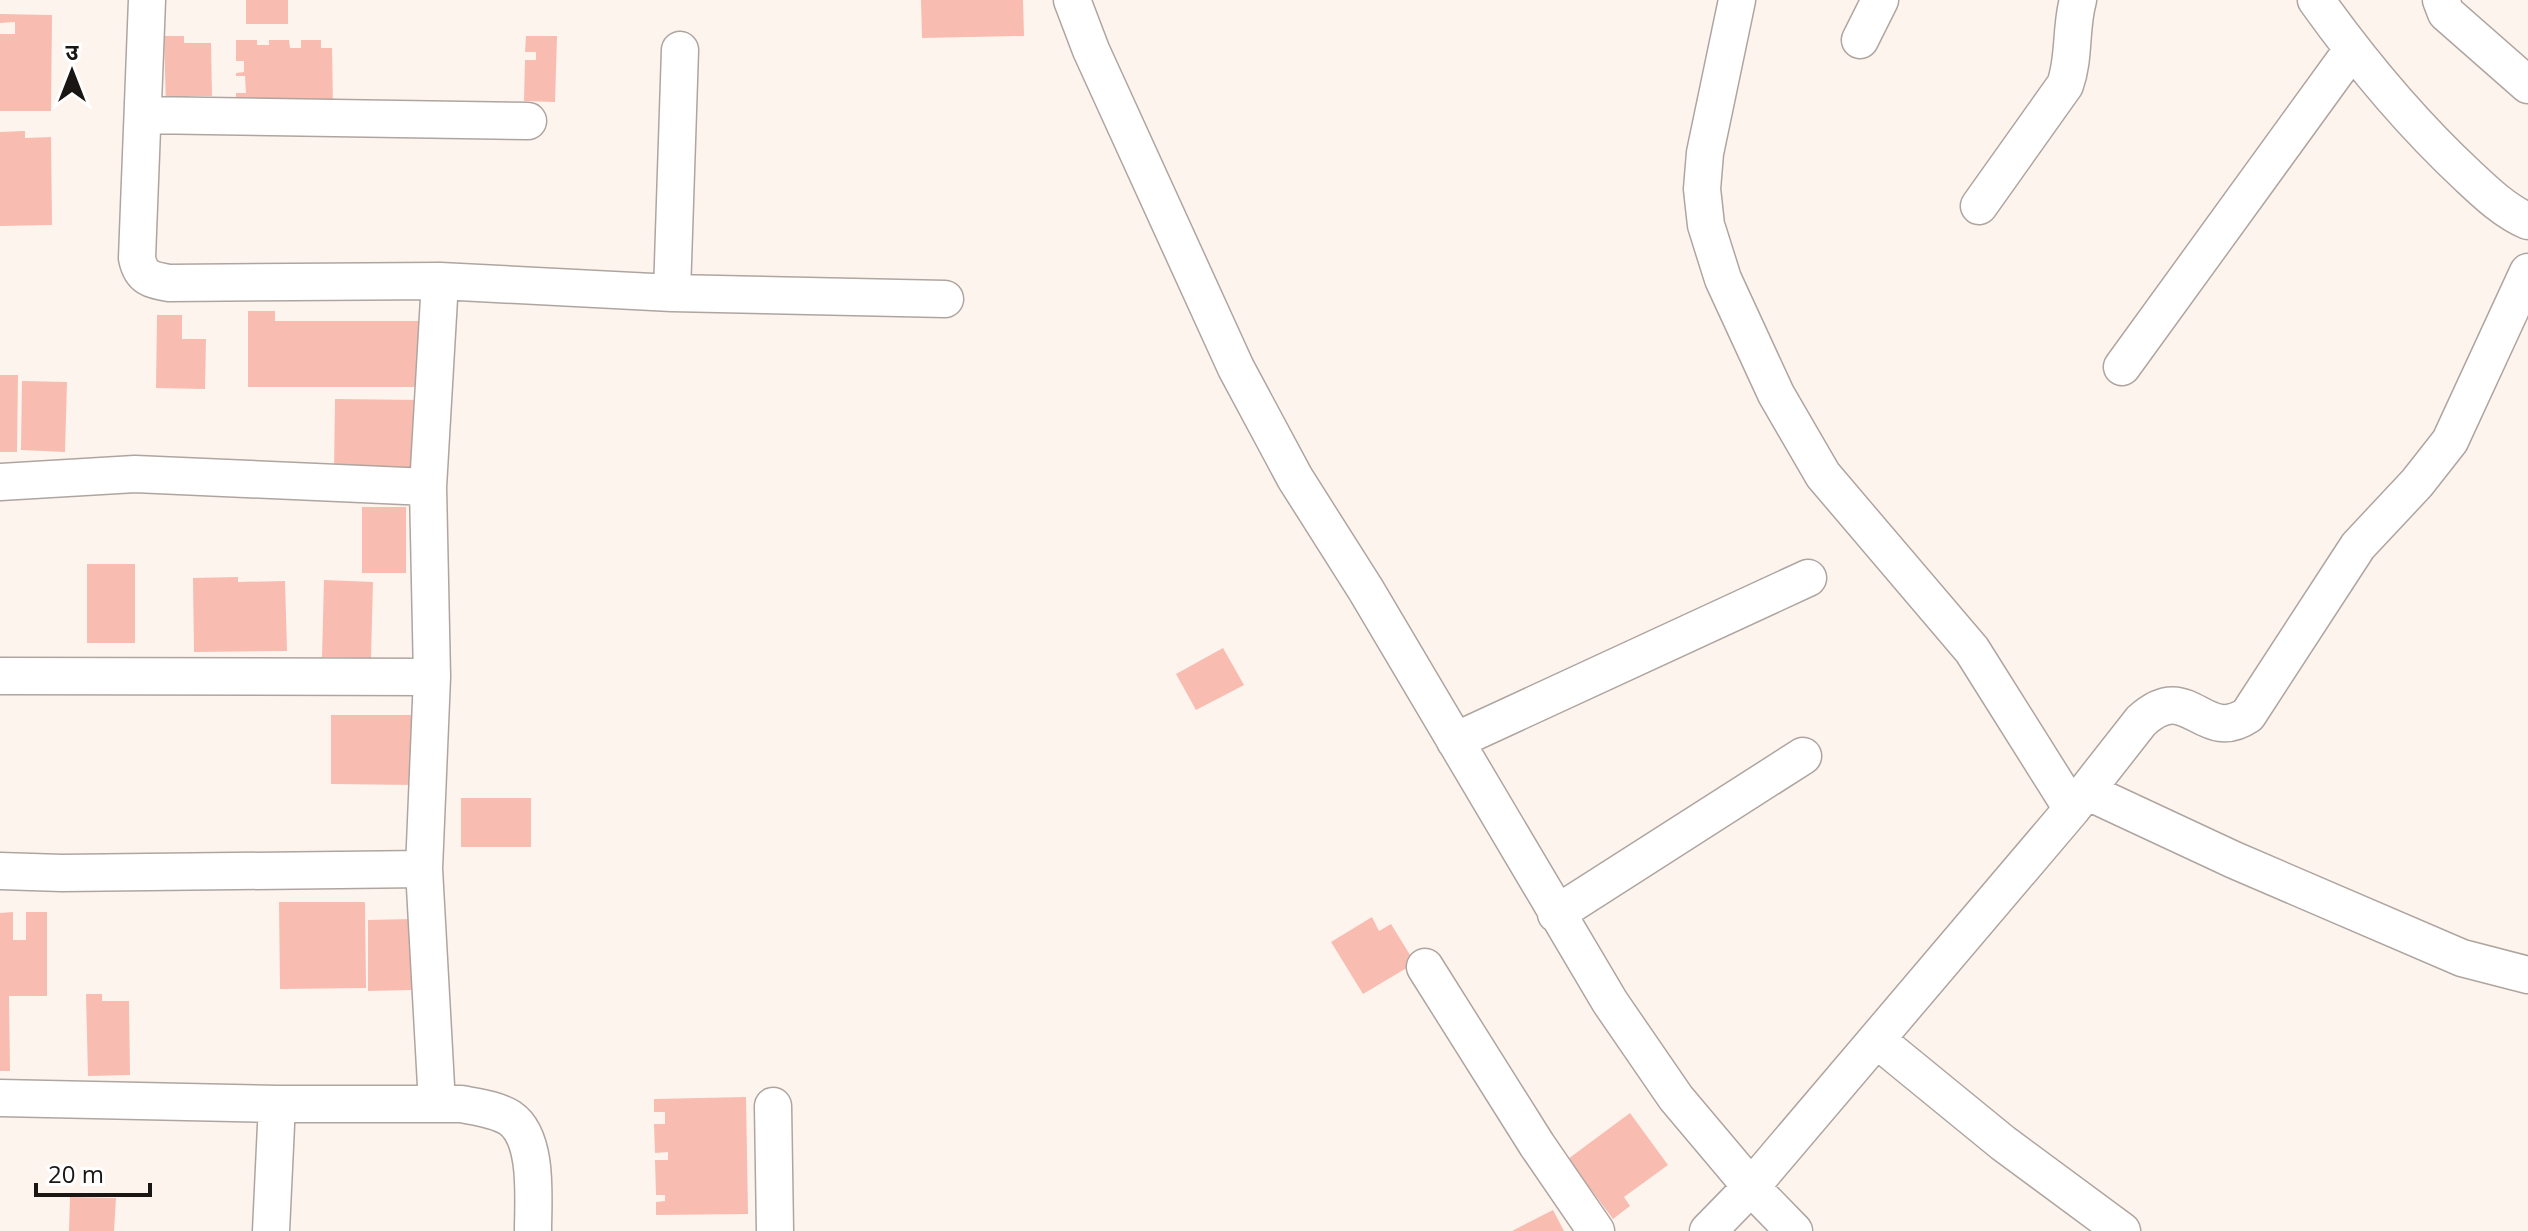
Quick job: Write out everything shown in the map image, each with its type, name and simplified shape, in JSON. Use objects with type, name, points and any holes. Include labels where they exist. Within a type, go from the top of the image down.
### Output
[{"type":"street","points":[[147,0],[137,258],[140,270],[150,280],[169,283],[440,281],[672,293],[945,299]]},
{"type":"street","points":[[1072,0],[1091,50],[1244,383],[1295,478],[1366,590],[1610,1002],[1676,1098],[1751,1187],[1794,1231]]},
{"type":"street","points":[[1737,0],[1705,153],[1702,189],[1706,225],[1723,279],[1776,394],[1823,475],[1972,650],[2079,800],[2234,860],[2462,958],[2528,975]]},
{"type":"street","points":[[1860,40],[1880,0]]},
{"type":"street","points":[[1979,206],[2065,85],[2071,68],[2072,21],[2078,0]]},
{"type":"street","points":[[2316,0],[2352,50],[2443,153],[2503,206],[2528,221]]},
{"type":"street","points":[[2441,0],[2446,13],[2528,85]]},
{"type":"street","points":[[672,293],[680,50]]},
{"type":"street","points":[[2122,367],[2352,50]]},
{"type":"street","points":[[144,115],[528,121]]},
{"type":"street","points":[[1708,1231],[1751,1187],[1877,1040],[2153,709],[2165,704],[2181,706],[2220,724],[2237,723],[2248,715],[2358,546],[2417,483],[2450,441],[2528,272]]},
{"type":"street","points":[[437,1104],[424,869],[432,677],[428,487],[440,281]]},
{"type":"street","points":[[0,482],[135,474],[428,487]]},
{"type":"street","points":[[1455,741],[1808,578]]},
{"type":"street","points":[[0,676],[432,677]]},
{"type":"street","points":[[1556,914],[1803,756]]},
{"type":"street","points":[[0,871],[424,869]]},
{"type":"street","points":[[1425,967],[1537,1145],[1596,1231]]},
{"type":"street","points":[[1877,1040],[2003,1143],[2122,1231]]},
{"type":"street","points":[[0,1098],[461,1104],[486,1108],[510,1118],[525,1135],[532,1169],[533,1231]]},
{"type":"street","points":[[271,1231],[277,1104]]},
{"type":"street","points":[[773,1106],[775,1231]]},
{"type":"building","points":[[246,0],[288,0],[288,24],[246,24]]},
{"type":"building","points":[[921,0],[1023,0],[1024,36],[922,38]]},
{"type":"building","points":[[0,14],[52,15],[51,111],[0,111],[0,34],[15,34],[15,22],[0,23]]},
{"type":"building","points":[[164,36],[184,36],[184,43],[211,43],[212,96],[189,96],[189,106],[166,107]]},
{"type":"building","points":[[526,36],[557,36],[555,102],[524,101],[525,60],[536,60],[536,52],[525,52]]},
{"type":"building","points":[[236,40],[257,40],[257,45],[269,45],[269,40],[289,40],[290,48],[301,48],[301,40],[321,40],[321,48],[332,48],[333,106],[236,106],[236,93],[246,93],[245,76],[236,76],[236,73],[244,72],[244,61],[236,61]]},
{"type":"building","points":[[25,131],[25,138],[51,137],[52,225],[0,226],[0,132]]},
{"type":"building","points":[[248,311],[275,311],[275,321],[426,321],[426,387],[248,387]]},
{"type":"building","points":[[157,315],[182,315],[182,339],[206,339],[205,389],[156,388]]},
{"type":"building","points":[[0,375],[18,375],[17,452],[0,452]]},
{"type":"building","points":[[22,381],[67,382],[65,452],[21,450]]},
{"type":"building","points":[[335,399],[422,400],[422,473],[334,473]]},
{"type":"building","points":[[362,507],[406,507],[406,573],[362,573]]},
{"type":"building","points":[[87,564],[135,564],[135,643],[87,643]]},
{"type":"building","points":[[238,577],[238,582],[285,581],[287,651],[194,652],[193,578]]},
{"type":"building","points":[[324,580],[373,582],[371,658],[322,657]]},
{"type":"building","points":[[1223,648],[1244,685],[1196,710],[1176,674]]},
{"type":"building","points":[[331,715],[417,715],[416,785],[331,784]]},
{"type":"building","points":[[461,798],[531,798],[531,847],[461,847]]},
{"type":"building","points":[[279,902],[365,902],[366,988],[280,989]]},
{"type":"building","points":[[13,912],[13,940],[26,940],[26,912],[47,912],[47,996],[9,996],[10,1071],[0,1071],[0,913]]},
{"type":"building","points":[[1372,917],[1379,931],[1391,924],[1415,963],[1363,994],[1331,942]]},
{"type":"building","points":[[411,919],[412,990],[368,991],[368,920]]},
{"type":"building","points":[[86,994],[102,994],[102,1001],[129,1001],[130,1075],[88,1076]]},
{"type":"building","points":[[746,1097],[748,1214],[656,1215],[656,1202],[665,1201],[665,1195],[656,1195],[655,1160],[668,1160],[668,1152],[655,1153],[654,1124],[665,1124],[665,1112],[654,1112],[654,1099]]},
{"type":"building","points":[[1630,1113],[1668,1165],[1624,1197],[1630,1206],[1613,1219],[1568,1159]]},
{"type":"building","points":[[70,1197],[116,1198],[114,1231],[69,1231]]},
{"type":"building","points":[[1553,1210],[1564,1231],[1512,1231]]}]
